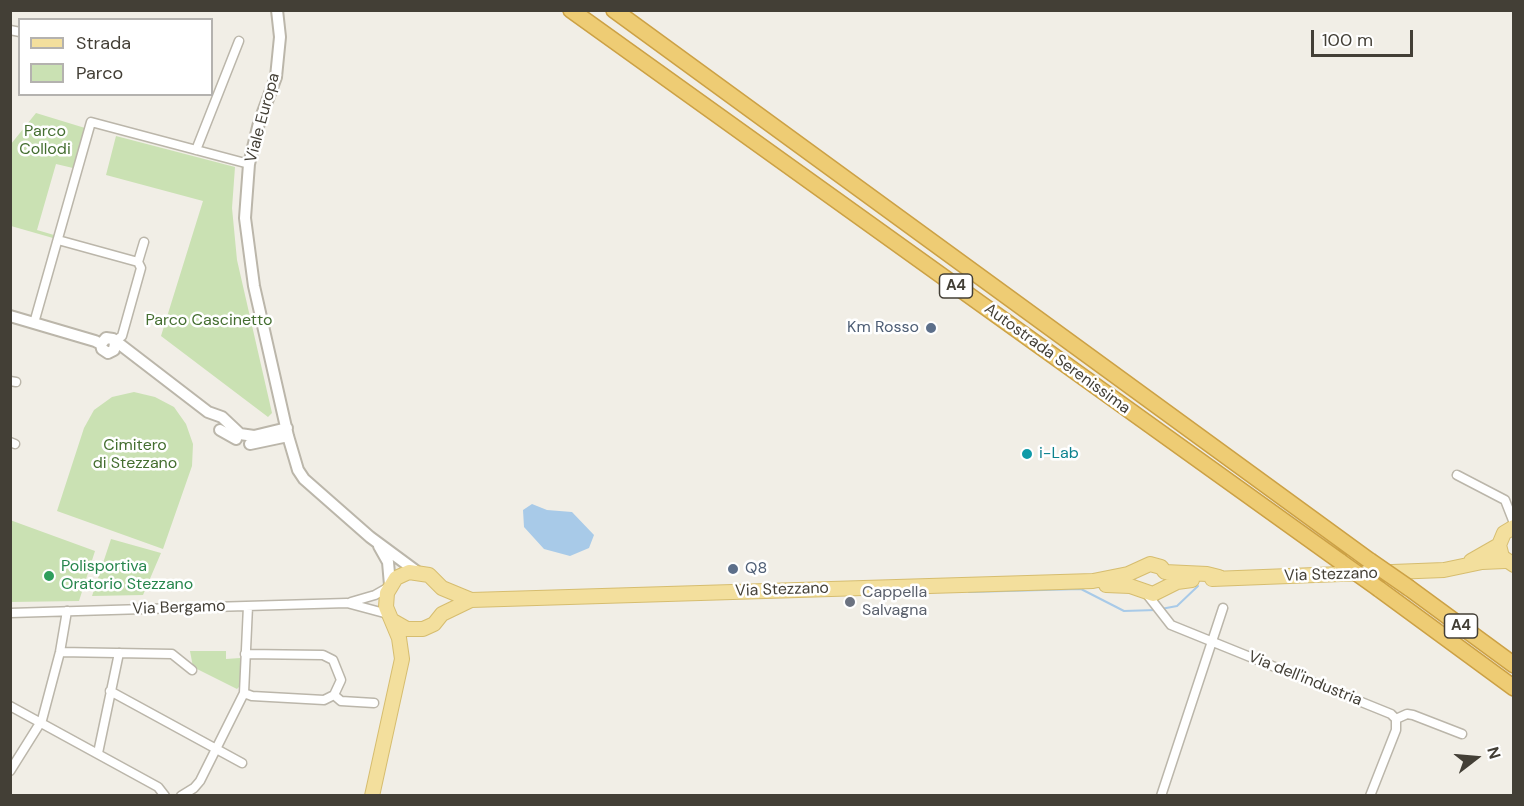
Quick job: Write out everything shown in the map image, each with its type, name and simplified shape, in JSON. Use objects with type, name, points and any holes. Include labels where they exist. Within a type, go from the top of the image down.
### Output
[{"type":"highway","name":"Autostrada Serenissima","points":[[571,10],[1379,589],[1514,689]]},
{"type":"highway","name":"Autostrada Serenissima","points":[[614,10],[1514,664]]},
{"type":"main road","name":"Via Stezzano","points":[[1444,570],[1473,560],[1499,544],[1504,533],[1514,525]]},
{"type":"main road","name":"Via Stezzano","points":[[372,795],[402,659],[409,647],[442,614],[471,600],[1093,581],[1130,586],[1156,594],[1188,580],[1444,570],[1482,562],[1509,563],[1499,544]]},
{"type":"main road","name":"Via Stezzano","points":[[1093,581],[1128,574],[1155,564],[1165,572],[1207,574],[1219,578]]},
{"type":"main road","points":[[1145,592],[1137,581],[1138,574],[1146,566]]},
{"type":"main road","name":"Via Stezzano","points":[[416,571],[429,574],[442,588],[471,600]]},
{"type":"main road","points":[[416,571],[403,574],[390,586],[386,600],[391,617],[412,630],[429,627]]},
{"type":"main road","points":[[1164,589],[1167,580],[1165,572]]},
{"type":"main road","points":[[442,588],[444,605],[442,614]]},
{"type":"main road","name":"Via Stezzano","points":[[391,617],[400,643],[402,659]]},
{"type":"street","name":"Viale Europa","points":[[277,10],[280,37],[276,77],[259,123],[249,164],[245,218],[254,286],[298,470],[304,479],[373,539]]},
{"type":"street","points":[[196,150],[239,41]]},
{"type":"street","points":[[34,323],[91,122],[249,164]]},
{"type":"street","points":[[58,240],[138,262]]},
{"type":"street","points":[[10,316],[101,344],[103,350],[116,343],[141,268],[138,262],[144,242]]},
{"type":"street","points":[[116,343],[247,444],[288,432]]},
{"type":"street","name":"Via Stezzano","points":[[1457,475],[1505,500],[1514,525]]},
{"type":"street","points":[[373,539],[416,571]]},
{"type":"street","points":[[373,539],[388,562],[390,586]]},
{"type":"street","name":"Via Bergamo","points":[[10,613],[347,603],[375,595],[390,586]]},
{"type":"street","points":[[1159,606],[1164,589]]},
{"type":"street","name":"Via dell'industria","points":[[1145,592],[1159,606],[1163,616],[1171,624],[1387,712],[1396,720]]},
{"type":"street","name":"Via Bergamo","points":[[347,603],[391,617]]},
{"type":"street","points":[[181,795],[194,788],[200,781],[244,693],[248,606]]},
{"type":"street","points":[[1161,795],[1223,608]]},
{"type":"street","points":[[10,771],[42,720],[60,652],[67,611]]},
{"type":"street","points":[[60,652],[172,654],[192,670]]},
{"type":"street","points":[[98,753],[119,653]]},
{"type":"street","points":[[244,693],[252,696],[324,700],[334,695],[341,680],[339,669],[333,660],[323,655],[245,654]]},
{"type":"street","points":[[110,691],[242,763]]},
{"type":"street","points":[[334,695],[341,701],[374,703]]},
{"type":"street","points":[[10,706],[42,720],[158,787],[165,795]]},
{"type":"street","points":[[1370,795],[1396,730],[1396,720],[1407,714],[1413,715],[1461,734]]},
{"type":"green space","name":"Parco Collodi","points":[[36,113],[85,128],[73,168],[56,164],[37,230],[54,235],[53,238],[11,226],[11,144]]},
{"type":"green space","name":"Parco Cascinetto","points":[[116,136],[235,167],[232,208],[237,260],[272,413],[268,417],[161,336],[203,201],[106,175]]},
{"type":"green space","name":"Cimitero di Stezzano","points":[[134,392],[155,397],[174,407],[186,424],[193,444],[192,466],[163,549],[57,511],[84,428],[94,410],[112,397]]},
{"type":"green space","name":"Polisportiva Oratorio Stezzano","points":[[10,520],[95,551],[79,601],[11,602]]},
{"type":"green space","points":[[111,539],[161,553],[143,595],[92,596]]},
{"type":"green space","points":[[190,651],[226,651],[226,659],[240,658],[241,685],[237,689],[193,667]]},
{"type":"water","points":[[532,504],[547,510],[572,512],[594,535],[589,548],[570,556],[544,549],[524,527],[523,510]]},
{"type":"waterway","points":[[1161,609],[1177,606],[1198,586]]},
{"type":"waterway","points":[[969,592],[1081,589],[1124,611],[1156,610]]},
{"type":"place","name":"Km Rosso","points":[[931,328]]},
{"type":"place","name":"i-Lab","points":[[1027,454]]},
{"type":"place","name":"Q8","points":[[733,569]]},
{"type":"place","name":"Polisportiva Oratorio Stezzano","points":[[49,576]]},
{"type":"place","name":"Cappella Salvagna","points":[[850,602]]}]
